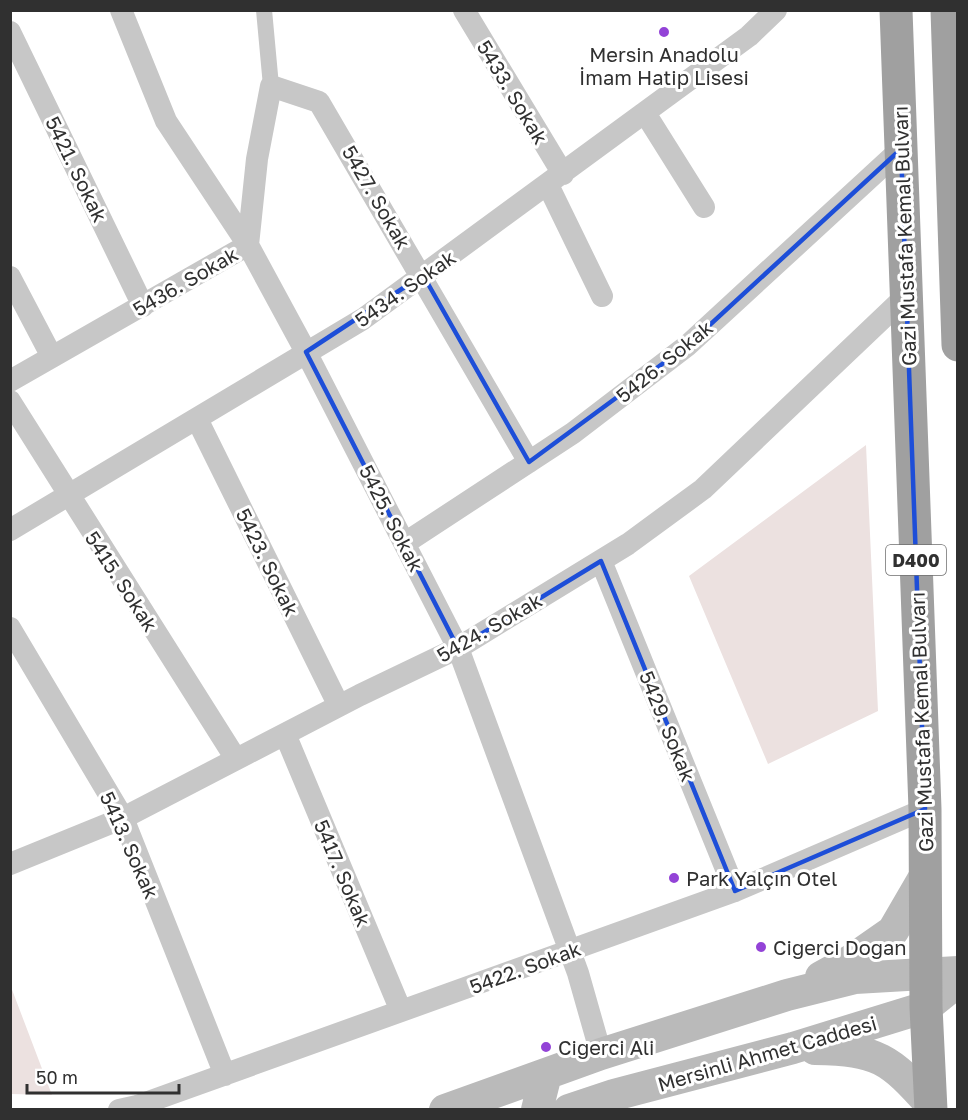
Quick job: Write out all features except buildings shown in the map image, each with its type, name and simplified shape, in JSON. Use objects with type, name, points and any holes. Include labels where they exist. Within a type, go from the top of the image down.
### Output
[{"type":"highway","name":"Gazi Mustafa Kemal Bulvarı","points":[[896,10],[926,876],[947,976],[926,1007],[931,1107]]},
{"type":"highway","points":[[947,10],[955,201],[957,345]]},
{"type":"main road","points":[[788,995],[850,962],[893,931],[926,876]]},
{"type":"main road","points":[[445,1110],[601,1054],[788,995],[855,978],[947,976]]},
{"type":"main road","name":"Mersinli Ahmet Caddesi","points":[[569,1110],[614,1095],[793,1048],[926,1007]]},
{"type":"main road","points":[[793,1048],[851,1049],[882,1058],[900,1071],[931,1107]]},
{"type":"main road","points":[[537,1110],[546,1074]]},
{"type":"street","name":"5425. Sokak","points":[[121,10],[166,121],[248,245],[306,352],[458,648],[570,951],[601,1054]]},
{"type":"street","name":"5436. Sokak","points":[[10,381],[248,245],[257,159],[271,86],[264,10]]},
{"type":"street","name":"5433. Sokak","points":[[464,10],[555,179],[602,296]]},
{"type":"street","name":"5434. Sokak","points":[[10,530],[69,497],[363,319],[749,36],[776,10]]},
{"type":"street","name":"5421. Sokak","points":[[10,32],[143,306]]},
{"type":"street","name":"5427. Sokak","points":[[271,86],[320,102],[423,275],[529,462]]},
{"type":"street","points":[[645,113],[704,207]]},
{"type":"street","name":"5426. Sokak","points":[[405,543],[573,433],[688,345],[901,149]]},
{"type":"street","points":[[12,286],[52,357]]},
{"type":"street","name":"5424. Sokak","points":[[10,864],[123,818],[339,706],[458,648],[601,561],[703,489],[906,296]]},
{"type":"street","name":"5415. Sokak","points":[[10,401],[236,759]]},
{"type":"street","name":"5423. Sokak","points":[[197,419],[339,706]]},
{"type":"street","name":"5429. Sokak","points":[[601,561],[735,891]]},
{"type":"street","name":"5413. Sokak","points":[[10,628],[123,818],[225,1075]]},
{"type":"street","name":"5417. Sokak","points":[[285,734],[401,1011]]},
{"type":"street","name":"5422. Sokak","points":[[119,1110],[137,1106],[225,1075],[735,891],[925,809]]},
{"type":"highlighted area","points":[[901,149],[925,809],[735,891],[601,561],[458,648],[306,352],[423,275],[529,462],[688,345]]},
{"type":"shaded area","points":[[866,445],[878,711],[768,764],[689,576]]},
{"type":"shaded area","points":[[11,987],[52,1095],[11,1094]]},
{"type":"place","name":"Mersin Anadolu İmam Hatip Lisesi","points":[[664,32]]},
{"type":"place","name":"Park Yalçın Otel","points":[[674,878]]},
{"type":"place","name":"Ciğerci Doğan","points":[[761,947]]},
{"type":"place","name":"Ciğerci Ali","points":[[546,1047]]}]
